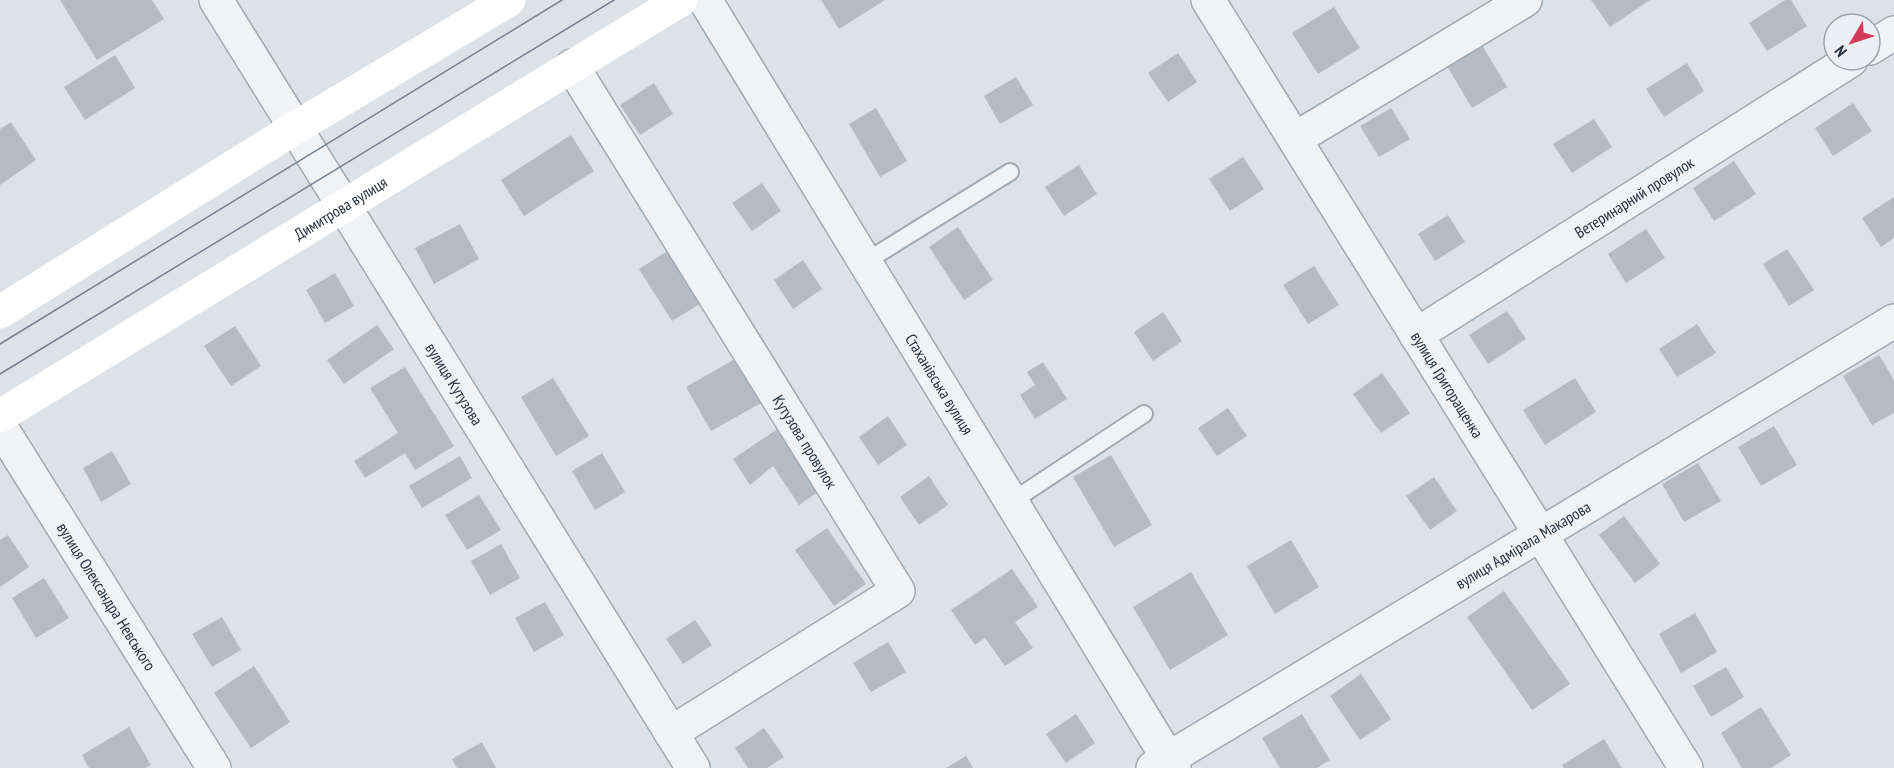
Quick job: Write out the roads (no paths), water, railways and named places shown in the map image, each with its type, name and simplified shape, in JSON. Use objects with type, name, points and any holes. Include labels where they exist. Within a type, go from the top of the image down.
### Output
[{"type":"street","name":"вулиця Кутузова","points":[[216,0],[345,204],[693,768]]},
{"type":"street","points":[[0,312],[295,128],[509,0]]},
{"type":"street","name":"Димитрова вулиця","points":[[0,416],[681,0]]},
{"type":"street","name":"Стаханівська вулиця","points":[[705,0],[1011,502],[1165,765]]},
{"type":"street","name":"вулиця Григоращенка","points":[[1208,0],[1686,768]]},
{"type":"street","points":[[1295,139],[1525,0]]},
{"type":"street","name":"Кутузова провулок","points":[[572,66],[898,591],[672,733]]},
{"type":"street","name":"Ветеринарний провулок","points":[[1416,335],[1832,72]]},
{"type":"street","name":"вулиця Адмірала Макарова","points":[[1165,765],[1539,534],[1894,321]]},
{"type":"street","name":"вулиця Олександра Невського","points":[[0,426],[214,768]]},
{"type":"lane","points":[[865,262],[1010,172]]},
{"type":"lane","points":[[1011,502],[1144,414]]},
{"type":"tram line","points":[[0,344],[562,0]]},
{"type":"tram line","points":[[0,374],[614,0]]}]
